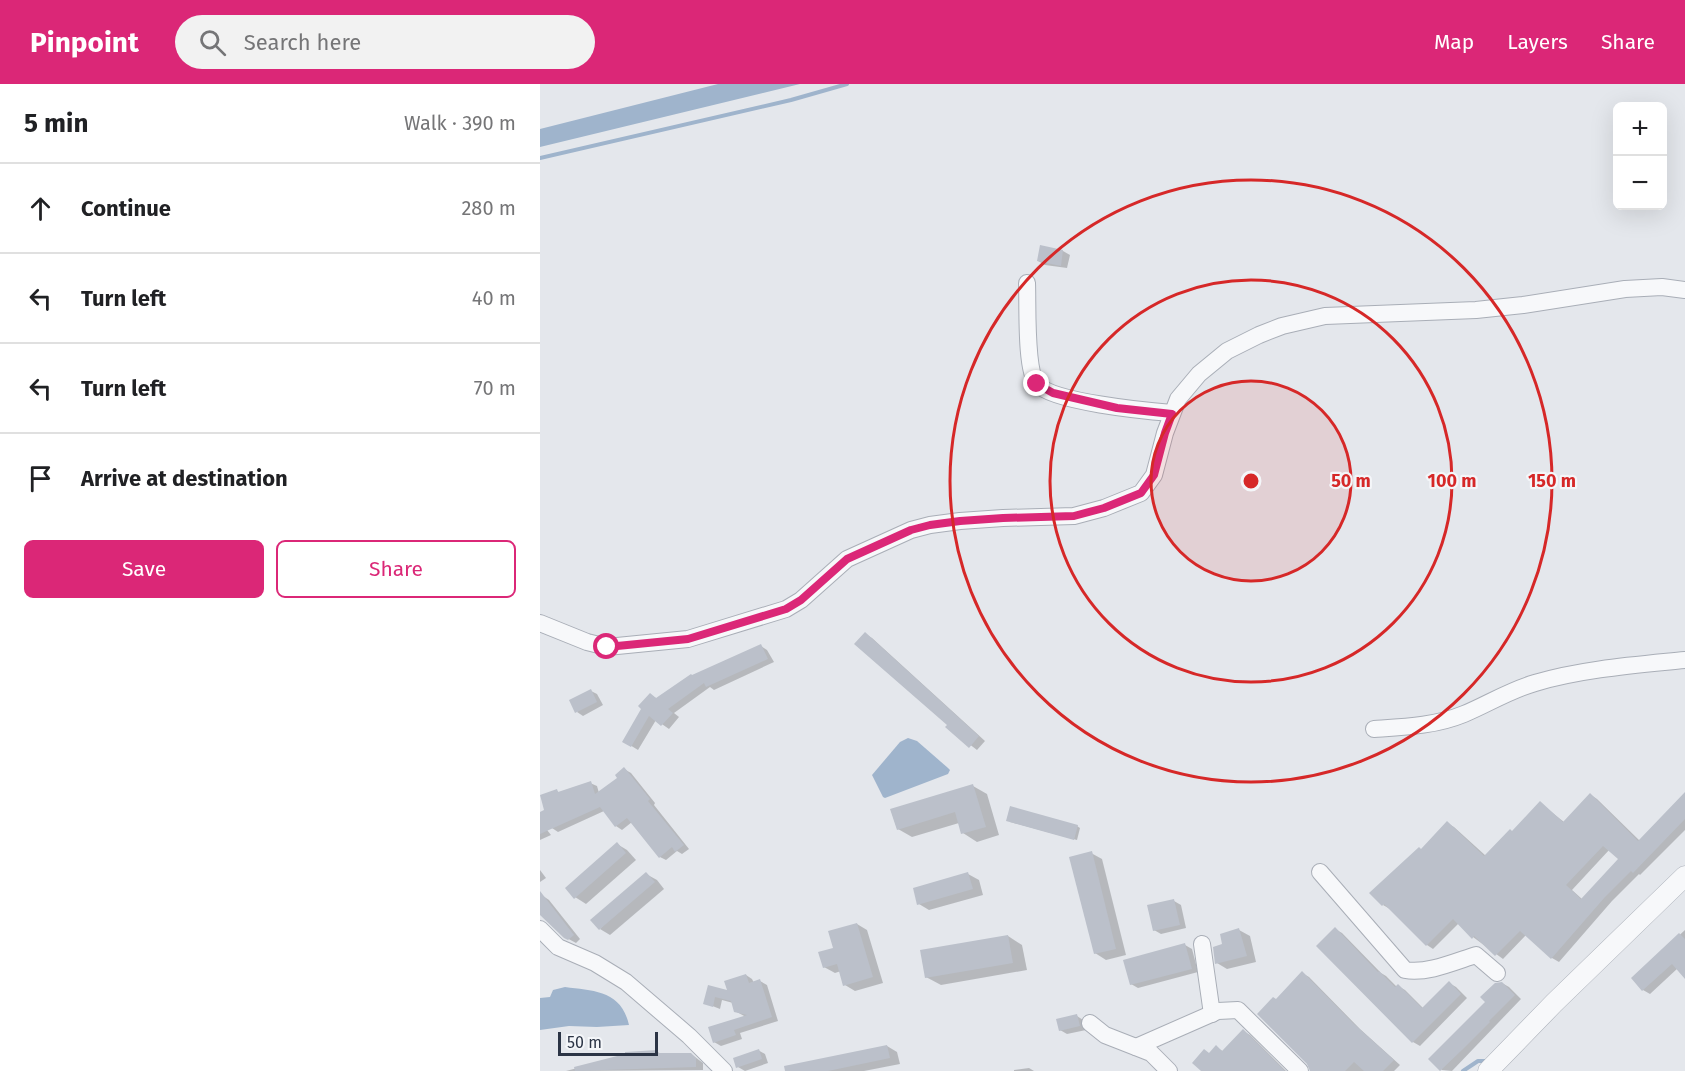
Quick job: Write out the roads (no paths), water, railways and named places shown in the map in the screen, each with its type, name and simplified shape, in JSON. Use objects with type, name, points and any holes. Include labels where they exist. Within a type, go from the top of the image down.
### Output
[{"type":"street","points":[[1027,283],[1030,368],[1037,384],[1053,393],[1117,408],[1172,414]]},
{"type":"street","points":[[540,623],[587,642],[607,647],[688,639],[786,609],[801,600],[847,559],[911,530],[960,521],[1074,516],[1104,508],[1141,493],[1154,475],[1165,433],[1178,399],[1199,374],[1227,351],[1282,326],[1326,316],[1476,310],[1625,289],[1685,290]]},
{"type":"street","points":[[1374,729],[1430,724],[1461,715],[1537,682],[1621,667],[1685,660]]},
{"type":"street","points":[[1320,872],[1405,970],[1436,967],[1476,955],[1497,973]]},
{"type":"street","points":[[1488,1071],[1554,1002],[1685,876]]},
{"type":"street","points":[[540,928],[558,947],[596,963],[626,982],[689,1036],[724,1071]]},
{"type":"street","points":[[1202,944],[1212,1014]]},
{"type":"street","points":[[1136,1047],[1218,1011],[1238,1010],[1300,1071]]},
{"type":"street","points":[[1090,1023],[1105,1035],[1151,1053],[1169,1071]]},
{"type":"water","points":[[718,84],[800,84],[540,147],[540,129]]},
{"type":"water","points":[[908,738],[917,741],[950,770],[948,774],[885,798],[872,775],[900,742]]},
{"type":"water","points":[[565,987],[605,994],[620,1005],[629,1025],[569,1026],[540,1030],[540,998],[550,997],[553,990]]},
{"type":"waterway","points":[[540,158],[791,100],[847,84]]},
{"type":"waterway","points":[[1463,1071],[1478,1061],[1485,1061]]}]
